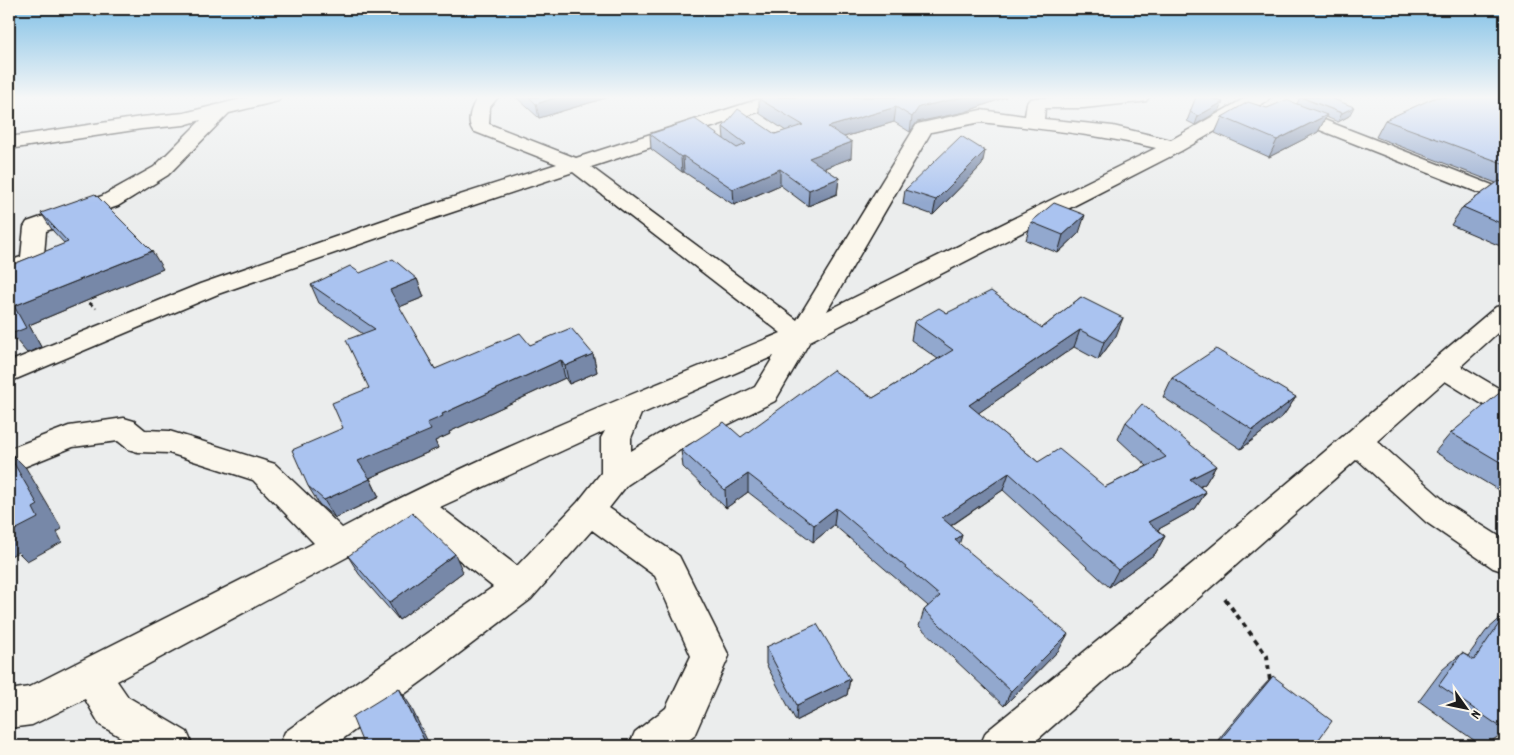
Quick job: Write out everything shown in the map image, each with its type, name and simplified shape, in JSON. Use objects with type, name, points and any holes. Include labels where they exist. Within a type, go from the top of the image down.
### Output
[{"type":"street","points":[[9,143],[80,132]]},
{"type":"street","points":[[9,269],[32,261],[35,227],[110,201],[161,171],[200,132]]},
{"type":"street","points":[[493,132],[576,165],[800,335]]},
{"type":"street","points":[[9,373],[208,289],[416,217],[677,132]]},
{"type":"street","points":[[299,746],[423,659],[519,588],[589,511],[616,476],[679,436],[765,394],[921,132]]},
{"type":"street","points":[[1114,132],[1174,147]]},
{"type":"street","points":[[9,710],[32,706],[414,505],[630,407],[800,335],[1174,147],[1200,132]]},
{"type":"street","points":[[1344,132],[1505,197]]},
{"type":"street","points":[[1000,746],[1206,572],[1505,313]]},
{"type":"street","points":[[1443,367],[1505,405]]},
{"type":"street","points":[[616,476],[616,438],[630,407]]},
{"type":"street","points":[[9,461],[69,437],[124,429],[138,441],[169,442],[264,472],[338,546]]},
{"type":"street","points":[[1357,441],[1438,513],[1505,558]]},
{"type":"street","points":[[414,505],[519,588]]},
{"type":"street","points":[[589,511],[667,566],[710,656],[680,722],[649,746]]},
{"type":"street","points":[[92,675],[114,711],[173,746]]},
{"type":"path","points":[[80,296],[119,326]]},
{"type":"path","points":[[1206,572],[1267,656],[1271,684]]},
{"type":"building","points":[[655,132],[714,132],[737,148],[746,144],[730,132],[772,132],[775,134],[780,132],[836,132],[852,142],[809,158],[839,178],[809,190],[780,169],[733,189],[683,156],[681,157],[650,134]]},
{"type":"building","points":[[1258,132],[1293,132],[1277,140]]},
{"type":"building","points":[[1418,132],[1505,132],[1505,164]]},
{"type":"building","points":[[961,136],[985,151],[936,200],[905,190]]},
{"type":"building","points":[[1499,181],[1505,183],[1505,225],[1463,207]]},
{"type":"building","points":[[95,194],[152,251],[14,306],[26,328],[11,334],[9,331],[9,266],[68,242],[41,213]]},
{"type":"building","points":[[1054,203],[1085,215],[1063,235],[1031,222]]},
{"type":"building","points":[[393,259],[417,279],[390,290],[435,369],[520,333],[530,345],[571,328],[593,354],[565,366],[561,360],[442,414],[443,416],[427,423],[431,430],[358,461],[370,479],[324,500],[308,486],[292,450],[343,428],[332,403],[369,388],[346,340],[375,329],[311,285],[350,266],[360,273]]},
{"type":"building","points":[[991,291],[1042,328],[1081,297],[1123,318],[1104,342],[1080,330],[969,405],[1038,462],[1059,449],[1105,487],[1166,457],[1126,422],[1142,404],[1216,466],[1190,479],[1206,492],[1148,522],[1165,536],[1118,570],[1009,473],[942,518],[962,535],[955,540],[1068,634],[1011,691],[924,610],[940,596],[836,508],[814,525],[748,474],[725,490],[681,450],[724,422],[741,437],[833,370],[873,398],[953,350],[914,322],[939,308],[947,313]]},
{"type":"building","points":[[1216,349],[1296,397],[1253,430],[1172,378]]},
{"type":"building","points":[[1503,390],[1505,391],[1505,465],[1451,433]]},
{"type":"building","points":[[9,455],[38,505],[33,508],[38,518],[9,533]]},
{"type":"building","points":[[412,513],[455,554],[389,603],[348,556]]},
{"type":"building","points":[[1505,615],[1505,730],[1439,685],[1462,653],[1474,660]]},
{"type":"building","points":[[817,624],[850,679],[797,705],[766,647]]},
{"type":"building","points":[[1273,676],[1332,721],[1314,746],[1215,746]]},
{"type":"building","points":[[399,688],[427,746],[364,746],[352,717]]}]
